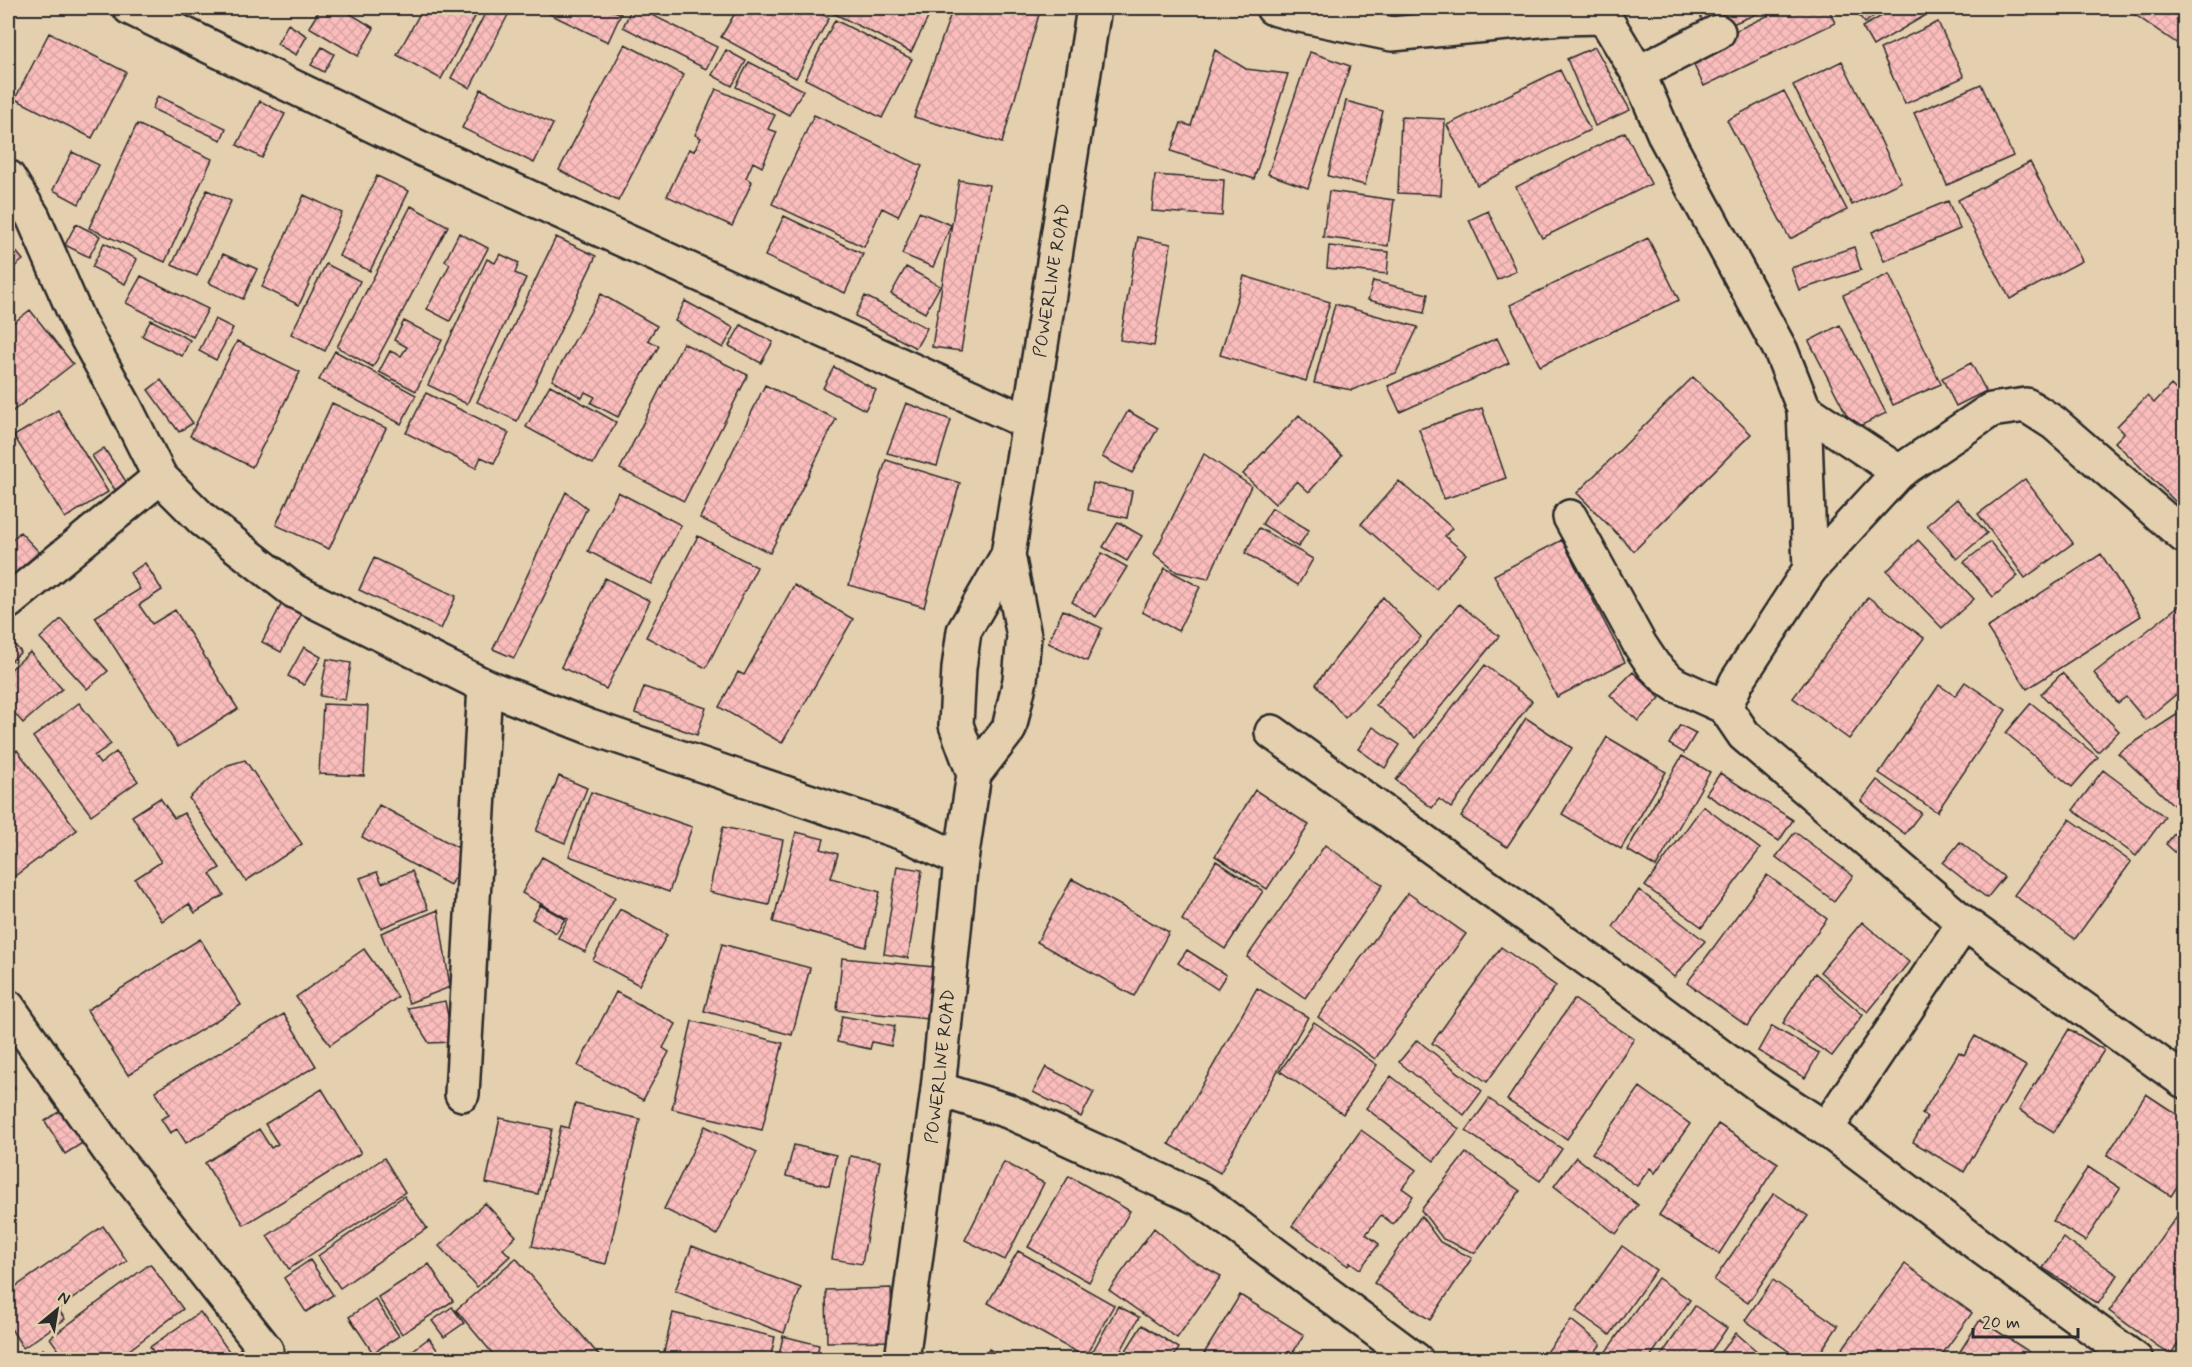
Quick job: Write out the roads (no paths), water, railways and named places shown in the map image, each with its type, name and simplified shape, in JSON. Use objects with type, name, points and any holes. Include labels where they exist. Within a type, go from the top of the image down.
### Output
[{"type":"street","points":[[130,8],[422,150],[1029,423]]},
{"type":"street","name":"POWERLINE ROAD","points":[[974,774],[1009,729],[1020,680],[1024,636],[1008,555],[1094,8]]},
{"type":"street","points":[[1273,8],[1392,34],[1601,12],[1638,73],[1666,138],[1781,351],[1804,409],[1810,569]]},
{"type":"street","points":[[1638,73],[1718,32]]},
{"type":"street","points":[[8,177],[33,217],[79,323],[125,406],[160,477],[203,520],[294,591],[485,686],[590,727],[906,834],[961,860]]},
{"type":"street","points":[[1725,707],[1737,681],[1810,569],[1899,472],[1991,411],[2026,405],[2054,423],[2184,536]]},
{"type":"street","points":[[1804,409],[1899,472]]},
{"type":"street","points":[[8,602],[160,477]]},
{"type":"street","points":[[1570,517],[1635,635],[1654,666],[1665,678],[1725,707],[1744,735],[1964,923],[2184,1081]]},
{"type":"street","name":"POWERLINE ROAD","points":[[902,1359],[938,1089],[961,860],[974,774],[956,724],[959,668],[964,631],[1008,555]]},
{"type":"street","points":[[462,1094],[485,686]]},
{"type":"street","points":[[1272,732],[1646,1000],[1762,1087],[1826,1129],[1983,1248],[2136,1359]]},
{"type":"street","points":[[1826,1129],[1964,923]]},
{"type":"street","points":[[8,1007],[111,1153],[265,1356]]},
{"type":"street","points":[[938,1089],[1008,1111],[1201,1199],[1416,1359]]}]
